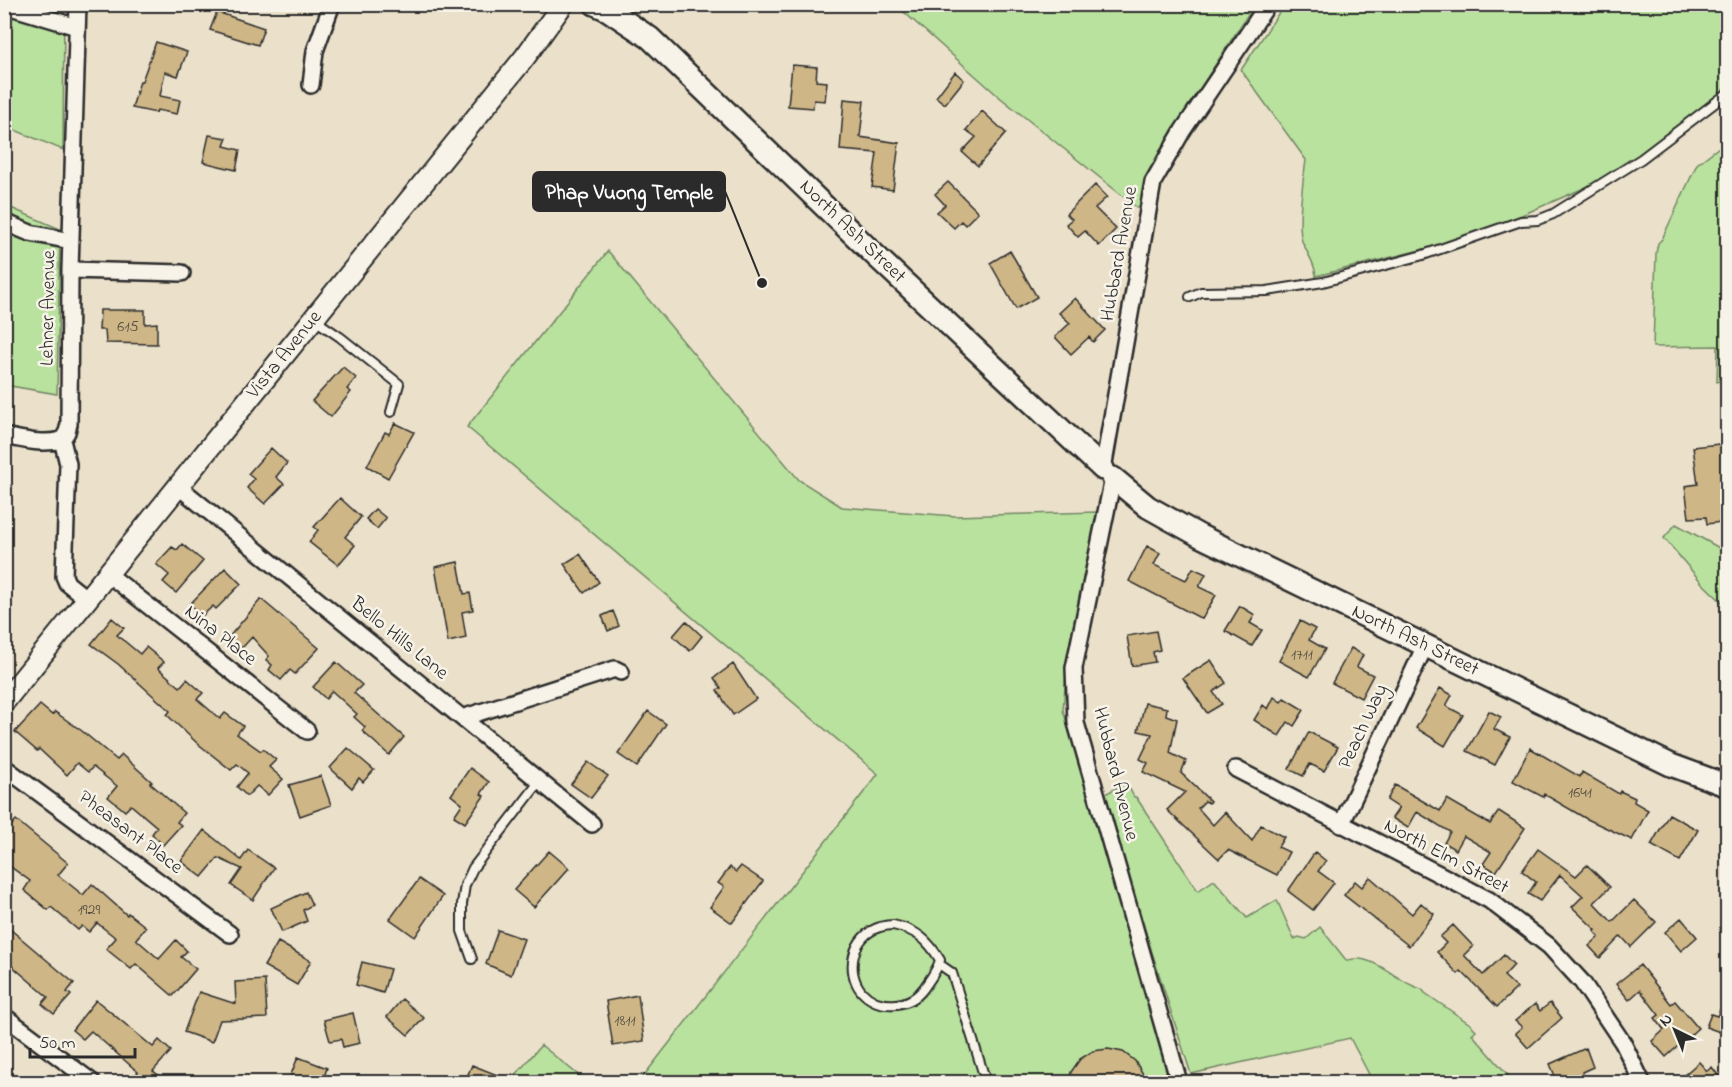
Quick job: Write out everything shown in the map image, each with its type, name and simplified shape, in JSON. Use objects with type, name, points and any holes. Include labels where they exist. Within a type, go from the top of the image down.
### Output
[{"type":"main road","name":"North Ash Street","points":[[595,4],[650,38],[877,257],[1108,474],[1148,507],[1200,536],[1671,765],[1728,786]]},
{"type":"street","name":"Lehner Avenue","points":[[78,4],[70,270],[69,424],[68,432],[62,440],[68,464],[64,576],[67,582],[87,599]]},
{"type":"street","points":[[311,86],[315,51],[332,4]]},
{"type":"street","name":"Vista Avenue","points":[[4,702],[525,57],[562,4]]},
{"type":"street","name":"Hubbard Avenue","points":[[1178,1079],[1076,723],[1074,668],[1108,474],[1153,183],[1183,130],[1268,4]]},
{"type":"street","points":[[4,5],[77,27]]},
{"type":"street","points":[[4,222],[30,233],[71,241]]},
{"type":"street","points":[[70,270],[182,273]]},
{"type":"street","points":[[4,436],[48,444],[62,440]]},
{"type":"street","name":"Bello Hills Lane","points":[[179,487],[592,824]]},
{"type":"street","name":"Nina Place","points":[[108,574],[307,731]]},
{"type":"street","name":"Peach Way","points":[[1341,825],[1425,646]]},
{"type":"street","points":[[462,718],[615,669],[621,672]]},
{"type":"street","name":"Pheasant Place","points":[[4,767],[230,933]]},
{"type":"street","name":"North Elm Street","points":[[1236,769],[1490,900],[1549,946],[1582,982],[1623,1043],[1642,1083]]},
{"type":"street","points":[[4,1017],[92,1083]]},
{"type":"lane","points":[[1190,297],[1201,292],[1266,291],[1323,282],[1423,255],[1521,221],[1538,220],[1553,214],[1641,159],[1728,93]]},
{"type":"lane","points":[[314,320],[340,337],[399,384],[392,412]]},
{"type":"lane","points":[[472,959],[462,931],[465,885],[473,868],[540,781]]},
{"type":"lane","points":[[894,925],[909,928],[915,932],[933,949],[940,960],[939,964],[938,969],[919,994],[906,1002],[890,1005],[875,1001],[862,992],[854,979],[852,963],[854,950],[865,935],[878,927],[894,925]]},
{"type":"lane","points":[[939,964],[952,973],[986,1083]]},
{"type":"green space","points":[[5,5],[64,5],[63,150],[5,126]]},
{"type":"green space","points":[[896,5],[1254,5],[1159,152],[1140,210],[997,95]]},
{"type":"green space","points":[[1284,5],[1727,5],[1727,87],[1663,138],[1591,185],[1501,224],[1448,243],[1316,276],[1314,266],[1302,241],[1300,224],[1306,160],[1241,70]]},
{"type":"green space","points":[[1727,141],[1728,378],[1717,382],[1718,346],[1653,347],[1656,253],[1658,243],[1662,239],[1697,164]]},
{"type":"green space","points":[[4,205],[60,229],[57,394],[5,385]]},
{"type":"green space","points":[[608,251],[799,480],[842,507],[954,516],[1097,512],[1068,652],[1063,710],[1173,1082],[639,1082],[878,774],[467,427]]},
{"type":"green space","points":[[1676,524],[1723,550],[1727,546],[1727,607],[1702,583],[1664,538]]},
{"type":"green space","points":[[1126,782],[1198,891],[1214,880],[1247,918],[1277,900],[1294,939],[1299,937],[1306,939],[1320,927],[1346,960],[1358,959],[1376,964],[1407,983],[1422,989],[1476,1030],[1472,1034],[1514,1082],[1373,1082],[1350,1038],[1191,1074],[1102,796]]},
{"type":"green space","points":[[541,1045],[587,1082],[510,1082]]},
{"type":"building","points":[[217,12],[264,28],[258,45],[210,30]]},
{"type":"building","points":[[156,42],[187,52],[178,76],[165,72],[160,96],[180,100],[177,114],[132,108]]},
{"type":"building","points":[[792,65],[817,67],[816,81],[827,82],[825,101],[814,100],[813,108],[788,106]]},
{"type":"building","points":[[955,72],[964,80],[945,104],[936,97]]},
{"type":"building","points":[[844,99],[864,101],[860,137],[899,143],[893,190],[872,187],[877,153],[840,150]]},
{"type":"building","points":[[982,111],[1006,133],[978,166],[962,152],[976,137],[966,130]]},
{"type":"building","points":[[209,135],[227,138],[224,146],[240,150],[236,170],[203,162]]},
{"type":"building","points":[[948,182],[978,212],[965,225],[961,221],[954,228],[937,212],[945,205],[935,194]]},
{"type":"building","points":[[1095,185],[1107,197],[1095,208],[1116,229],[1099,246],[1085,231],[1078,237],[1066,224],[1072,219],[1066,214]]},
{"type":"building","points":[[1010,251],[1037,297],[1016,309],[990,263]]},
{"type":"building","points":[[1075,298],[1105,330],[1093,342],[1089,337],[1071,354],[1055,337],[1070,323],[1059,313]]},
{"type":"building","points":[[100,310],[145,310],[145,324],[157,323],[157,344],[106,343],[105,330],[99,330]]},
{"type":"building","points":[[343,367],[356,378],[347,389],[351,392],[331,417],[312,401]]},
{"type":"building","points":[[395,423],[414,432],[388,478],[367,466],[385,432],[389,434]]},
{"type":"building","points":[[1728,443],[1728,463],[1723,464],[1728,521],[1707,524],[1706,517],[1689,518],[1685,486],[1698,484],[1693,447]]},
{"type":"building","points":[[271,448],[287,463],[276,477],[284,484],[265,504],[247,488],[254,479],[248,474]]},
{"type":"building","points":[[340,498],[361,517],[345,537],[355,545],[338,565],[309,542],[318,530],[314,527]]},
{"type":"building","points":[[375,509],[386,518],[377,529],[366,519]]},
{"type":"building","points":[[182,544],[203,561],[176,593],[163,582],[169,575],[156,564],[172,547],[177,550]]},
{"type":"building","points":[[1147,546],[1160,553],[1154,565],[1186,580],[1193,568],[1206,574],[1199,587],[1216,595],[1202,619],[1129,581]]},
{"type":"building","points":[[580,554],[599,582],[584,593],[564,564]]},
{"type":"building","points":[[458,562],[464,594],[470,593],[473,610],[462,612],[466,638],[448,642],[435,567]]},
{"type":"building","points":[[225,568],[241,584],[216,609],[213,606],[202,616],[190,604]]},
{"type":"building","points":[[261,599],[319,648],[295,674],[290,670],[281,680],[269,670],[272,665],[266,660],[269,656],[252,637],[242,648],[229,637]]},
{"type":"building","points":[[1240,606],[1255,615],[1250,623],[1262,630],[1252,646],[1225,631]]},
{"type":"building","points":[[613,611],[619,626],[608,631],[602,616]]},
{"type":"building","points":[[112,618],[124,628],[117,635],[140,654],[146,647],[164,662],[158,668],[180,687],[187,679],[203,693],[197,699],[220,719],[225,713],[243,726],[237,734],[261,751],[263,749],[276,760],[269,767],[283,779],[268,795],[257,786],[247,796],[237,787],[248,773],[237,764],[231,770],[197,743],[167,715],[170,711],[118,664],[91,644]]},
{"type":"building","points":[[686,621],[702,636],[690,651],[673,636]]},
{"type":"building","points":[[1300,621],[1315,629],[1309,640],[1325,649],[1309,677],[1279,661]]},
{"type":"building","points":[[1156,631],[1160,650],[1153,652],[1155,662],[1132,666],[1127,636]]},
{"type":"building","points":[[1351,648],[1363,655],[1357,667],[1373,675],[1361,698],[1332,683]]},
{"type":"building","points":[[1211,660],[1226,683],[1213,692],[1222,704],[1207,713],[1183,678]]},
{"type":"building","points":[[336,662],[362,685],[354,693],[404,737],[389,755],[362,731],[365,727],[354,717],[357,714],[332,691],[326,699],[313,687]]},
{"type":"building","points":[[733,664],[756,699],[733,715],[717,690],[721,688],[714,678]]},
{"type":"building","points":[[1440,688],[1452,695],[1446,706],[1463,715],[1445,746],[1416,728]]},
{"type":"building","points":[[1274,697],[1281,702],[1284,698],[1304,710],[1294,726],[1288,722],[1279,736],[1254,720],[1263,705],[1268,709]]},
{"type":"building","points":[[1145,703],[1167,708],[1166,715],[1177,719],[1170,753],[1186,761],[1181,773],[1210,801],[1209,803],[1205,801],[1198,808],[1213,825],[1225,812],[1252,841],[1261,825],[1284,837],[1278,847],[1289,852],[1277,875],[1228,850],[1219,859],[1167,810],[1185,792],[1143,772],[1148,763],[1140,759],[1152,734],[1138,731]]},
{"type":"building","points":[[40,705],[52,715],[55,712],[82,731],[117,760],[122,755],[184,813],[177,822],[181,825],[163,845],[152,834],[157,827],[131,805],[125,811],[108,797],[117,786],[93,767],[88,772],[77,763],[67,775],[39,749],[37,751],[15,732]]},
{"type":"building","points":[[648,711],[666,724],[637,767],[618,754]]},
{"type":"building","points":[[1489,711],[1501,717],[1494,729],[1510,737],[1495,765],[1467,751]]},
{"type":"building","points":[[1309,732],[1338,747],[1324,771],[1310,764],[1303,776],[1289,769]]},
{"type":"building","points":[[348,748],[374,770],[363,782],[359,778],[352,788],[330,768]]},
{"type":"building","points":[[1530,748],[1580,777],[1582,772],[1619,794],[1620,791],[1635,798],[1634,802],[1648,810],[1632,840],[1585,818],[1544,794],[1543,797],[1513,781]]},
{"type":"building","points":[[588,762],[608,776],[591,798],[571,784]]},
{"type":"building","points":[[470,768],[489,782],[481,794],[484,796],[465,823],[454,816],[462,804],[451,795]]},
{"type":"building","points":[[321,776],[331,805],[300,816],[289,785]]},
{"type":"building","points":[[1395,785],[1440,811],[1447,799],[1490,824],[1499,811],[1525,828],[1496,872],[1483,864],[1491,852],[1464,836],[1456,850],[1444,843],[1450,832],[1417,812],[1408,828],[1392,818],[1399,808],[1387,800]]},
{"type":"building","points":[[1669,814],[1698,830],[1680,861],[1651,845]]},
{"type":"building","points":[[16,820],[68,863],[58,875],[83,895],[92,884],[127,915],[128,913],[146,927],[136,939],[159,959],[176,940],[187,951],[181,957],[196,969],[173,996],[136,964],[131,969],[106,949],[116,938],[97,923],[89,932],[82,926],[78,930],[51,907],[48,910],[24,890],[30,881],[4,862],[4,833]]},
{"type":"building","points":[[204,830],[241,860],[248,850],[274,868],[253,900],[231,885],[242,869],[218,858],[202,877],[181,861]]},
{"type":"building","points":[[1538,849],[1576,876],[1587,865],[1610,887],[1594,903],[1612,922],[1634,900],[1656,922],[1631,947],[1621,936],[1600,958],[1589,946],[1599,937],[1594,931],[1596,930],[1572,907],[1583,896],[1560,875],[1540,901],[1528,894],[1536,882],[1522,871]]},
{"type":"building","points":[[549,851],[569,868],[534,907],[514,890]]},
{"type":"building","points":[[1315,852],[1326,861],[1318,871],[1334,883],[1313,910],[1288,891]]},
{"type":"building","points":[[741,866],[763,881],[732,923],[710,907],[724,887],[718,883],[730,867],[736,872]]},
{"type":"building","points":[[1370,877],[1412,914],[1421,903],[1434,914],[1409,946],[1344,895],[1355,881],[1362,887]]},
{"type":"building","points":[[419,879],[443,896],[415,937],[390,919]]},
{"type":"building","points":[[306,892],[312,905],[303,910],[307,921],[282,932],[271,908]]},
{"type":"building","points":[[1681,918],[1697,937],[1681,951],[1665,932]]},
{"type":"building","points":[[4,924],[74,983],[67,992],[71,995],[54,1014],[42,1004],[48,997],[12,966],[4,974]]},
{"type":"building","points":[[1453,925],[1473,946],[1464,955],[1483,975],[1504,955],[1514,965],[1504,976],[1517,988],[1497,1007],[1461,971],[1458,974],[1437,952],[1446,943],[1440,937]]},
{"type":"building","points":[[498,930],[524,939],[511,975],[486,964]]},
{"type":"building","points":[[278,942],[311,961],[297,985],[264,966]]},
{"type":"building","points":[[362,962],[390,969],[383,993],[356,985]]},
{"type":"building","points":[[1640,965],[1671,1004],[1675,1001],[1698,1028],[1666,1057],[1652,1041],[1664,1030],[1655,1018],[1659,1015],[1640,990],[1629,1000],[1616,984]]},
{"type":"building","points":[[265,980],[267,1018],[220,1020],[212,1042],[184,1032],[199,992],[236,1004],[235,982]]},
{"type":"building","points":[[1728,992],[1728,1035],[1706,1027],[1711,1014],[1717,1016]]},
{"type":"building","points":[[638,995],[644,1041],[613,1046],[606,1001]]},
{"type":"building","points":[[402,999],[424,1018],[408,1035],[387,1017]]},
{"type":"building","points":[[96,1000],[153,1047],[159,1040],[171,1051],[153,1071],[170,1083],[129,1083],[138,1072],[91,1031],[83,1039],[72,1030]]},
{"type":"building","points":[[1550,1003],[1562,1018],[1528,1048],[1515,1033],[1522,1027],[1515,1021],[1535,1004],[1540,1011]]},
{"type":"building","points":[[353,1013],[360,1043],[343,1047],[341,1039],[330,1041],[324,1020]]},
{"type":"building","points":[[1586,1048],[1593,1067],[1582,1072],[1586,1083],[1558,1083],[1550,1064]]},
{"type":"building","points":[[1108,1049],[1123,1052],[1135,1061],[1143,1074],[1145,1083],[1069,1083],[1071,1072],[1080,1059],[1093,1051]]},
{"type":"building","points":[[298,1057],[327,1068],[322,1083],[306,1083],[290,1077]]},
{"type":"building","points":[[1699,1062],[1707,1071],[1712,1067],[1724,1083],[1675,1083]]},
{"type":"building","points":[[472,1065],[515,1083],[474,1083],[466,1079]]},
{"type":"place","name":"Phap Vuong Temple","points":[[762,283]]}]
